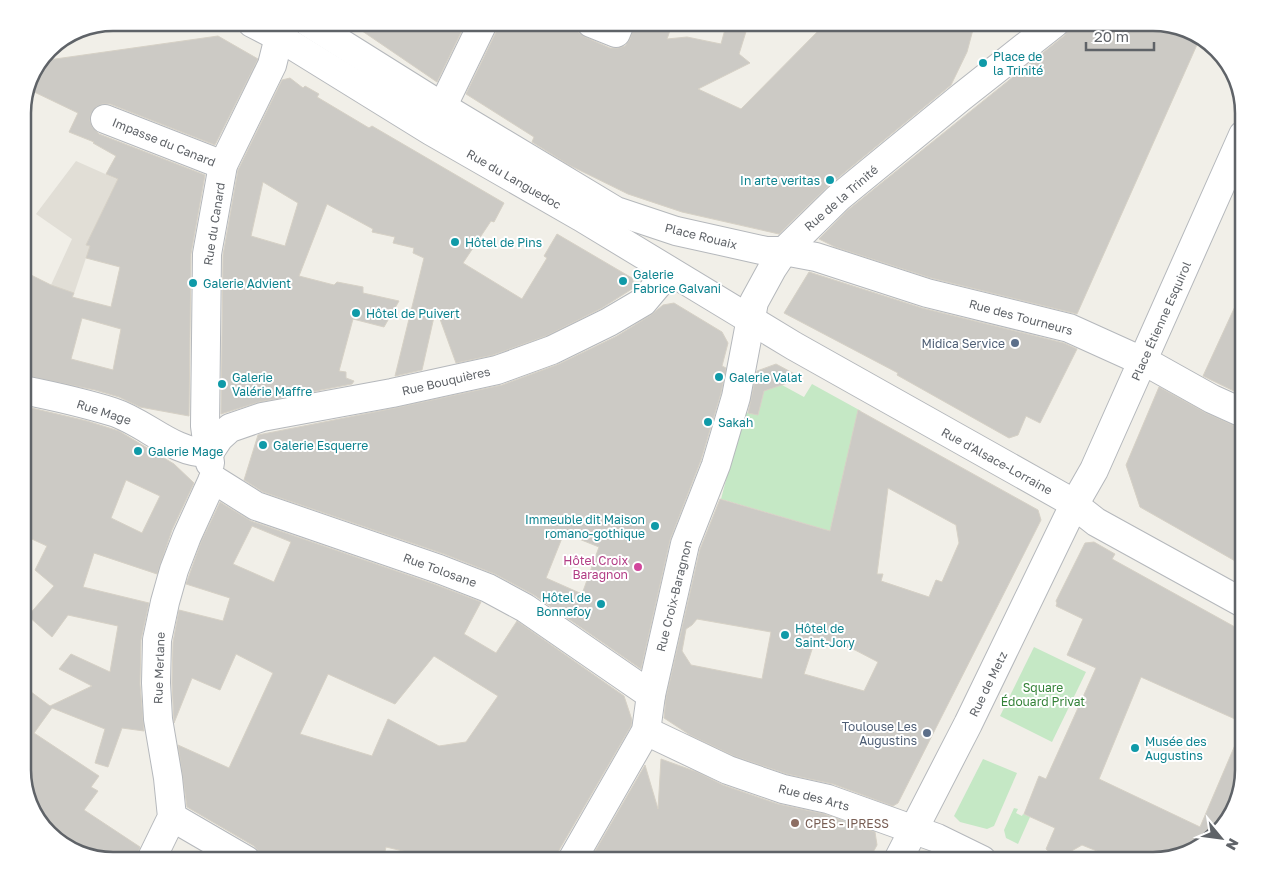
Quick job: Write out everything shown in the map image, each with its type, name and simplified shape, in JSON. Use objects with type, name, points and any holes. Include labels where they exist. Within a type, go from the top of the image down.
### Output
[{"type":"street","name":"Rue du Canard","points":[[213,480],[204,426],[207,254],[223,165],[272,65],[282,31]]},
{"type":"street","name":"Rue du Languedoc","points":[[284,31],[437,119],[590,197]]},
{"type":"street","name":"Rue du Languedoc","points":[[321,31],[437,119],[581,217],[750,319]]},
{"type":"street","points":[[437,119],[479,31]]},
{"type":"street","name":"Rue de la Trinité","points":[[750,319],[754,302],[784,251],[838,198],[1044,31]]},
{"type":"street","name":"Impasse du Canard","points":[[105,119],[223,165]]},
{"type":"street","name":"Place Étienne Esquirol","points":[[1074,505],[1094,470],[1235,155]]},
{"type":"street","name":"Place Rouaix","points":[[590,197],[623,213],[676,231],[766,251],[784,251],[816,257]]},
{"type":"street","name":"Rue des Tourneurs","points":[[816,257],[927,293],[1069,328],[1143,361],[1235,410]]},
{"type":"street","name":"Rue Bouquières","points":[[209,453],[219,438],[230,428],[262,417],[392,394],[497,370],[552,350],[609,322],[643,302],[669,271]]},
{"type":"street","name":"Rue d'Alsace-Lorraine","points":[[750,319],[1074,505],[1096,522],[1235,598]]},
{"type":"street","name":"Rue Croix-Baragnon","points":[[577,852],[646,732],[651,695],[685,544],[716,465],[736,398],[750,319]]},
{"type":"street","name":"Rue Mage","points":[[31,392],[114,412],[135,422],[174,446],[196,453],[209,453]]},
{"type":"street","name":"Rue Tolosane","points":[[213,480],[256,506],[488,588],[525,608],[651,695]]},
{"type":"street","name":"Rue Merlane","points":[[172,817],[168,778],[158,719],[156,683],[157,640],[174,570],[187,536],[213,480]]},
{"type":"street","name":"Rue de Metz","points":[[903,852],[1051,557],[1074,505]]},
{"type":"street","name":"Rue des Arts","points":[[646,732],[728,770],[783,789],[828,799],[915,830],[964,852]]},
{"type":"street","points":[[155,852],[172,817],[232,852]]},
{"type":"shaded area","points":[[76,161],[121,181],[110,195],[86,245],[90,246],[54,354],[49,384],[31,381],[31,342],[51,285],[72,239],[36,214]]},
{"type":"green space","points":[[812,384],[861,411],[858,414],[830,531],[721,499],[744,412],[758,415],[764,391],[782,385],[804,397]]},
{"type":"green space","name":"Square Édouard Privat","points":[[1034,647],[1086,672],[1052,742],[1000,716]]},
{"type":"green space","points":[[983,759],[1017,773],[994,826],[987,829],[960,822],[954,816]]},
{"type":"green space","points":[[1014,808],[1018,809],[1016,813],[1030,817],[1018,844],[1006,838],[1004,830]]},
{"type":"building","points":[[362,31],[462,31],[437,82]]},
{"type":"building","points":[[497,31],[578,31],[585,37],[610,48],[618,48],[625,46],[632,31],[670,31],[667,39],[687,37],[721,44],[725,31],[746,31],[739,54],[750,63],[698,89],[741,109],[818,31],[973,31],[967,52],[951,85],[828,186],[779,234],[682,212],[628,194],[569,165],[532,142],[534,137],[466,94]]},
{"type":"building","points":[[1067,31],[1153,31],[1179,36],[1197,45],[1077,314],[931,278],[835,247],[819,239],[848,210],[1065,35]]},
{"type":"building","points":[[218,36],[258,59],[215,145],[110,104],[102,104],[91,113],[90,121],[93,128],[99,134],[205,175],[191,254],[189,416],[140,407],[119,397],[95,390],[31,377],[31,275],[51,285],[74,293],[72,297],[111,307],[120,267],[86,258],[90,246],[86,245],[118,179],[106,174],[116,156],[94,142],[69,132],[78,113],[34,92],[40,77],[51,60]],"holes":[[[82,318],[121,329],[113,370],[71,359]]]},
{"type":"building","points":[[290,78],[303,88],[305,86],[319,94],[317,97],[369,128],[372,126],[504,203],[494,222],[491,221],[463,263],[522,299],[547,258],[544,256],[557,234],[632,278],[635,287],[602,308],[546,336],[493,355],[456,363],[436,308],[422,370],[395,376],[424,258],[413,253],[414,248],[393,243],[395,237],[372,232],[373,229],[327,204],[299,276],[334,285],[337,282],[363,287],[363,293],[399,301],[384,327],[353,319],[339,371],[346,372],[346,378],[354,381],[352,384],[259,402],[221,414],[223,255],[238,170],[282,80]],"holes":[[[263,182],[298,203],[285,246],[251,236]]]},
{"type":"building","points":[[809,272],[922,308],[1064,343],[1077,349],[1040,423],[1026,416],[1018,435],[1009,438],[897,375],[898,373],[784,313]]},
{"type":"building","points":[[674,303],[722,332],[728,343],[722,366],[726,368],[721,393],[701,460],[670,540],[641,669],[534,595],[495,574],[444,554],[263,492],[244,480],[258,435],[502,385],[559,364],[617,336],[651,315],[663,305]],"holes":[[[564,533],[599,547],[582,594],[546,578]]]},
{"type":"building","points":[[1235,307],[1235,392],[1203,376]]},
{"type":"building","points":[[776,364],[802,378],[764,391],[758,415],[748,413],[757,371]]},
{"type":"building","points":[[1159,387],[1206,413],[1235,426],[1235,561],[1140,507],[1126,465]]},
{"type":"building","points":[[31,408],[87,421],[119,431],[174,464],[194,483],[172,530],[157,574],[94,553],[83,587],[149,603],[141,640],[140,684],[144,731],[122,728],[108,767],[95,763],[105,729],[52,708],[34,733],[99,776],[91,787],[98,791],[84,810],[140,847],[138,852],[113,852],[92,849],[68,838],[52,824],[42,811],[33,786],[31,775],[31,692],[50,706],[92,686],[59,669],[71,654],[110,672],[118,626],[68,615],[52,637],[31,619],[31,613],[54,586],[35,570],[47,546],[31,539]],"holes":[[[126,480],[160,496],[142,533],[111,518]]]},
{"type":"building","points":[[858,410],[1038,510],[1041,520],[898,803],[893,806],[833,784],[787,774],[734,756],[690,735],[664,718],[666,698],[700,549],[720,499],[830,531]],"holes":[[[888,488],[956,525],[959,543],[942,582],[936,580],[929,597],[881,581],[883,574],[877,574]],[[697,619],[771,632],[762,679],[691,665],[682,651],[686,629]],[[816,637],[855,650],[878,662],[864,691],[804,674]]]},
{"type":"building","points":[[220,502],[251,521],[481,602],[464,634],[496,653],[517,621],[624,696],[632,720],[631,726],[558,852],[407,852],[386,847],[385,852],[259,852],[254,846],[187,807],[178,745],[229,768],[273,673],[236,654],[220,690],[192,678],[174,723],[172,683],[173,642],[179,610],[223,621],[230,598],[186,584],[201,542]],"holes":[[[252,526],[291,542],[274,582],[233,564]],[[434,656],[498,696],[466,742],[439,746],[388,719],[372,756],[300,734],[328,674],[395,704]]]},
{"type":"building","points":[[1094,542],[1115,554],[1112,559],[1235,627],[1235,719],[1141,677],[1099,779],[1196,825],[1196,839],[1194,841],[1174,849],[1153,852],[1099,852],[1082,845],[1070,852],[1049,852],[1046,849],[1055,828],[1024,814],[1039,776],[1046,779],[1096,668],[1067,655],[1083,619],[1056,606],[1056,601],[1085,543]]},
{"type":"building","points":[[1235,745],[1234,780],[1229,801],[1222,813],[1206,813]]},
{"type":"building","points":[[661,759],[697,772],[723,785],[778,804],[824,814],[875,832],[877,845],[873,852],[595,852],[645,765],[658,809]]},
{"type":"place","name":"Place de la Trinité","points":[[983,63]]},
{"type":"place","name":"In arte veritas","points":[[830,180]]},
{"type":"place","name":"Hôtel de Pins","points":[[455,242]]},
{"type":"place","name":"Galerie Fabrice Galvani","points":[[623,281]]},
{"type":"place","name":"Galerie Advient","points":[[193,283]]},
{"type":"place","name":"Hôtel de Puivert","points":[[356,313]]},
{"type":"place","name":"Midica Service","points":[[1015,343]]},
{"type":"place","name":"Galerie Valat","points":[[719,377]]},
{"type":"place","name":"Galerie Valérie Maffre","points":[[222,384]]},
{"type":"place","name":"Sakah","points":[[708,422]]},
{"type":"place","name":"Galerie Esquerre","points":[[263,445]]},
{"type":"place","name":"Galerie Mage","points":[[138,451]]},
{"type":"place","name":"Immeuble dit Maison romano-gothique","points":[[655,526]]},
{"type":"place","name":"Hôtel Croix Baragnon","points":[[638,567]]},
{"type":"place","name":"Hôtel de Bonnefoy","points":[[601,604]]},
{"type":"place","name":"Hôtel de Saint-Jory","points":[[785,635]]},
{"type":"place","name":"Toulouse Les Augustins","points":[[927,733]]},
{"type":"place","name":"Musée des Augustins","points":[[1135,748]]},
{"type":"place","name":"CPES - IPRESS","points":[[795,823]]}]
